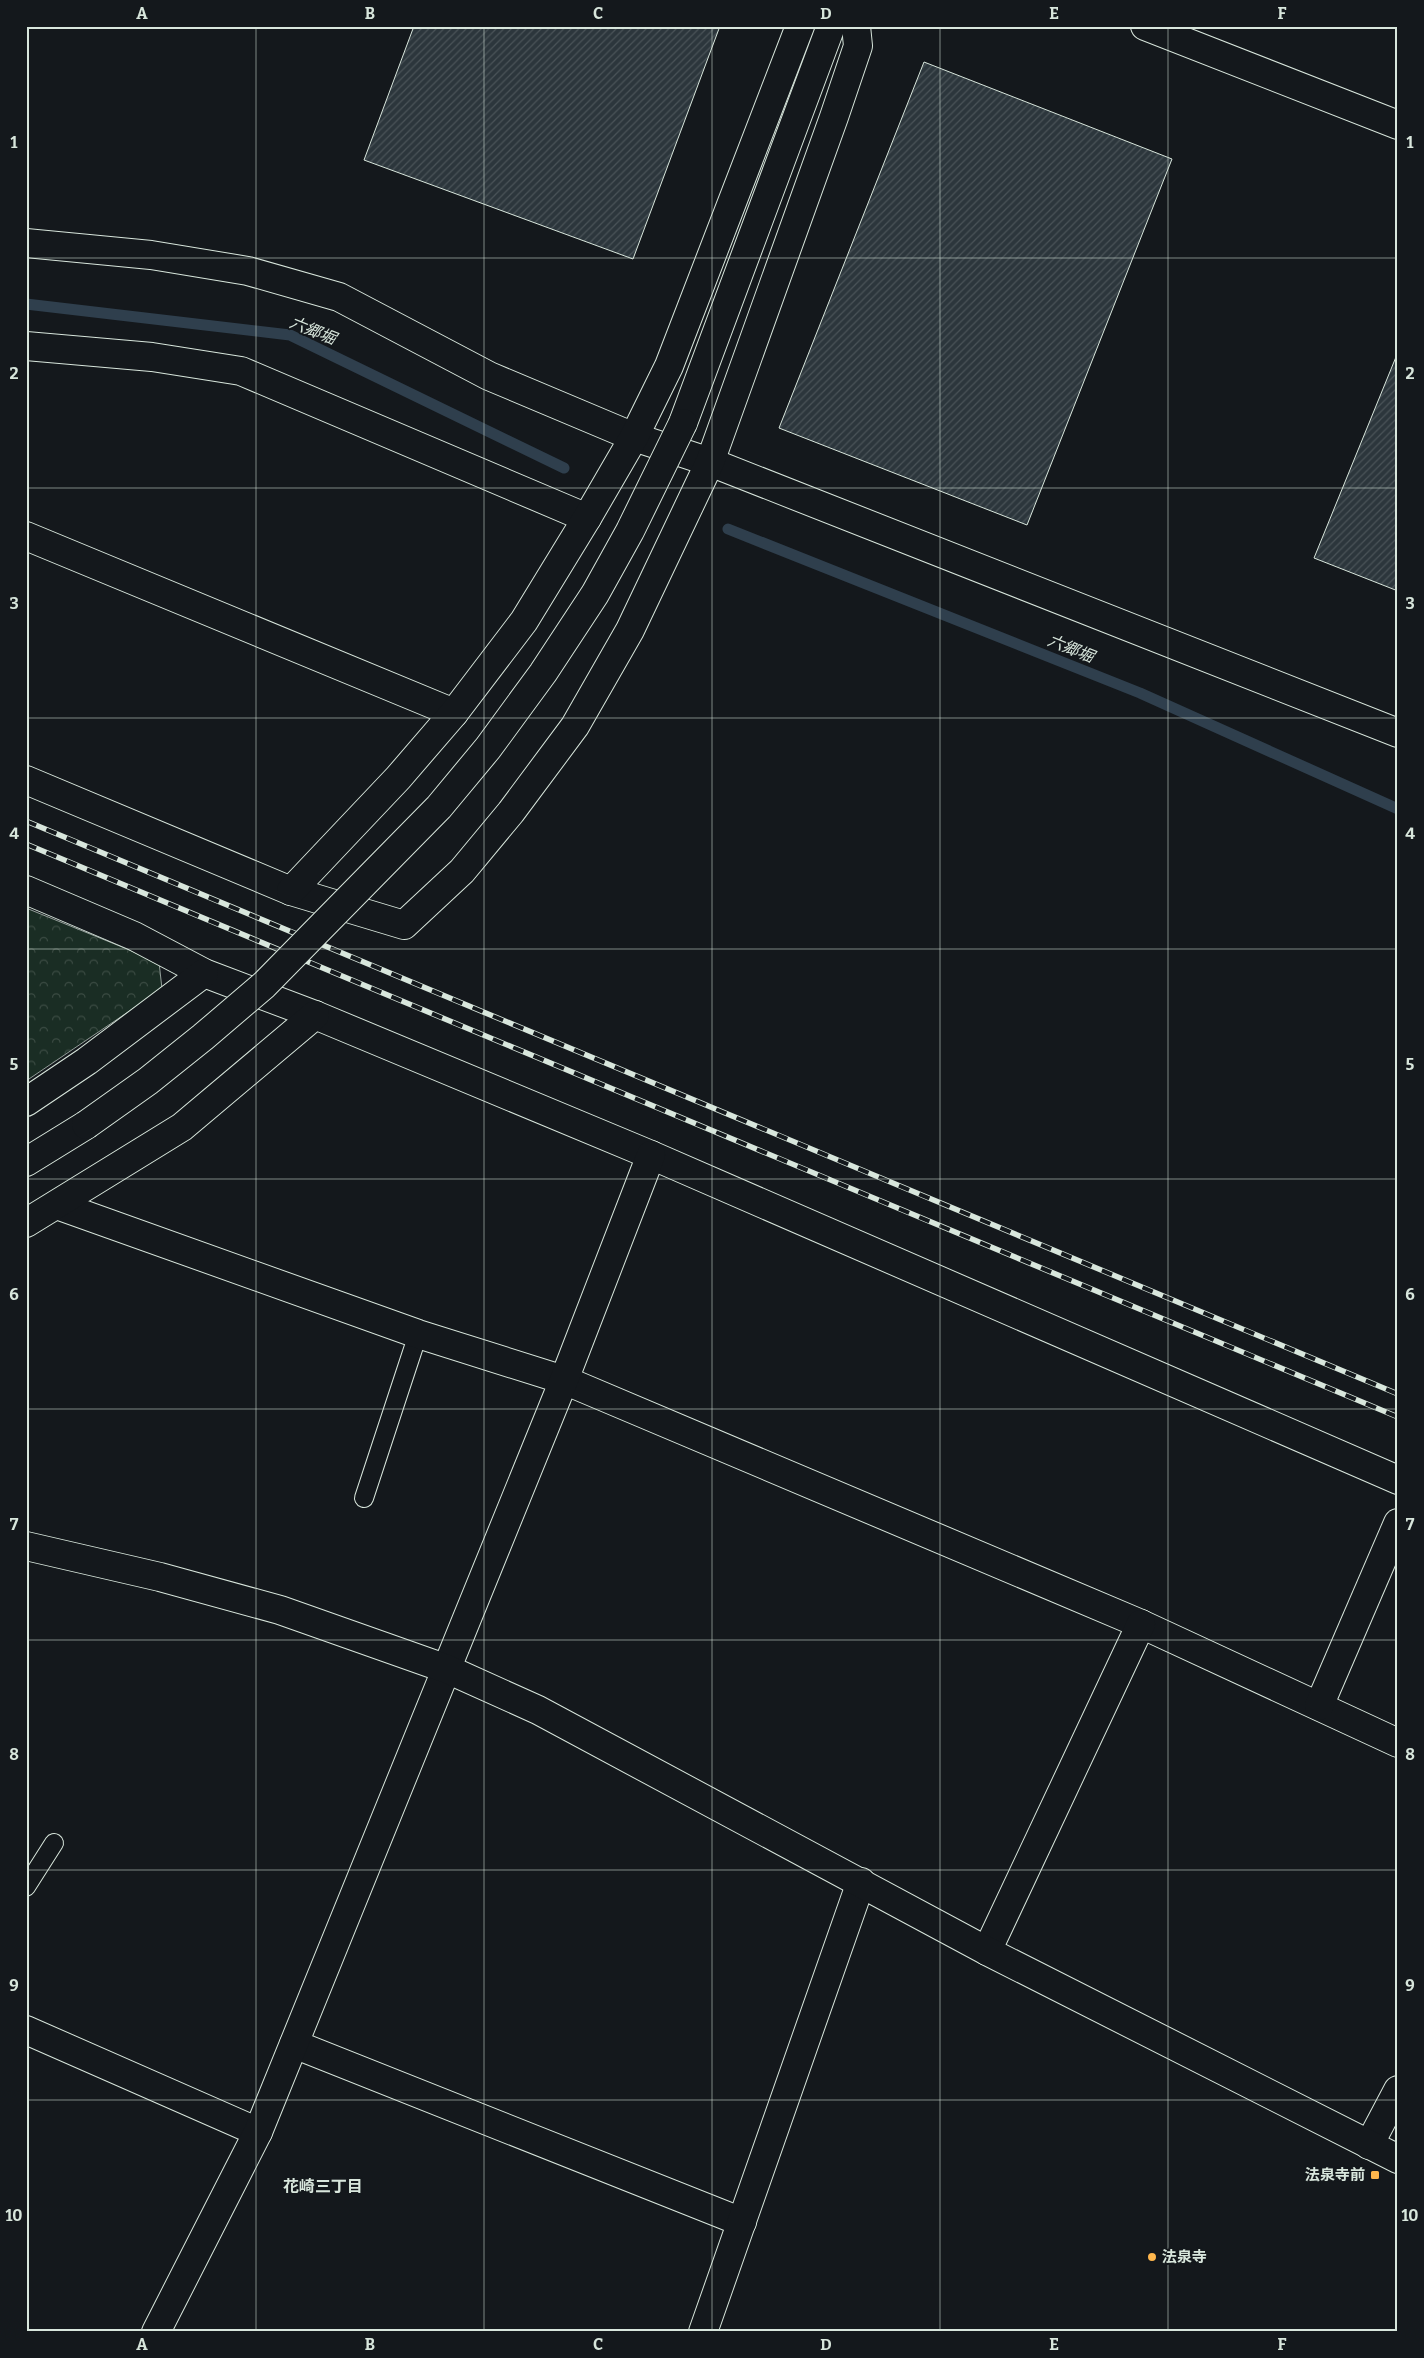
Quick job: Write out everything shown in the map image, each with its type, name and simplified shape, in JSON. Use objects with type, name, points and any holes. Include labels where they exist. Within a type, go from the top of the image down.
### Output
[{"type":"street","points":[[291,891],[398,778],[454,713],[524,621],[587,518],[634,437],[669,366],[800,26]]},
{"type":"street","points":[[26,1162],[86,1125],[148,1081],[264,985],[439,807],[510,718],[543,673],[595,594],[630,532],[683,423],[831,26]]},
{"type":"street","points":[[26,780],[291,891],[404,925],[462,871],[575,726],[630,630],[710,462],[858,46],[856,26]]},
{"type":"street","points":[[1145,26],[1398,125]]},
{"type":"street","points":[[26,243],[151,255],[248,271],[340,297],[490,376],[634,437],[710,462],[1398,733]]},
{"type":"street","points":[[26,346],[152,357],[241,371],[587,518]]},
{"type":"street","points":[[26,536],[454,713]]},
{"type":"street","points":[[26,890],[134,936],[204,973],[315,1015],[651,1155],[1398,1480]]},
{"type":"street","points":[[26,1102],[87,1061],[204,973]]},
{"type":"street","points":[[26,1223],[182,1127],[315,1015]]},
{"type":"street","points":[[156,2332],[258,2132],[564,1380],[651,1155]]},
{"type":"street","points":[[58,1205],[418,1334],[564,1380],[1141,1624],[1398,1742]]},
{"type":"street","points":[[1319,1706],[1398,1523]]},
{"type":"street","points":[[26,1546],[160,1577],[280,1610],[447,1668],[538,1710],[987,1951],[1398,2159]]},
{"type":"street","points":[[987,1951],[1141,1624]]},
{"type":"street","points":[[703,2332],[861,1882]]},
{"type":"street","points":[[26,2030],[258,2132]]},
{"type":"street","points":[[294,2044],[742,2222]]},
{"type":"street","points":[[1370,2145],[1398,2090]]},
{"type":"lane","points":[[364,1498],[418,1334]]},
{"type":"lane","points":[[26,1887],[54,1843]]},
{"type":"green space","points":[[26,908],[159,962],[162,989],[26,1081]]},
{"type":"building","points":[[414,26],[720,26],[633,259],[364,160]]},
{"type":"building","points":[[924,62],[1172,159],[1027,525],[779,428]]},
{"type":"building","points":[[1398,352],[1398,591],[1314,558]]},
{"type":"waterway","name":"六郷堀","points":[[26,304],[290,335],[564,468]]},
{"type":"waterway","name":"六郷堀","points":[[728,529],[1140,693],[1398,809]]},
{"type":"railway","points":[[26,821],[1398,1394]]},
{"type":"railway","points":[[26,844],[1398,1417]]},
{"type":"place","name":"法泉寺前","points":[[1375,2175]]},
{"type":"place","name":"法泉寺","points":[[1152,2257]]},
{"type":"district","name":"花崎三丁目","points":[[323,2186]]}]
